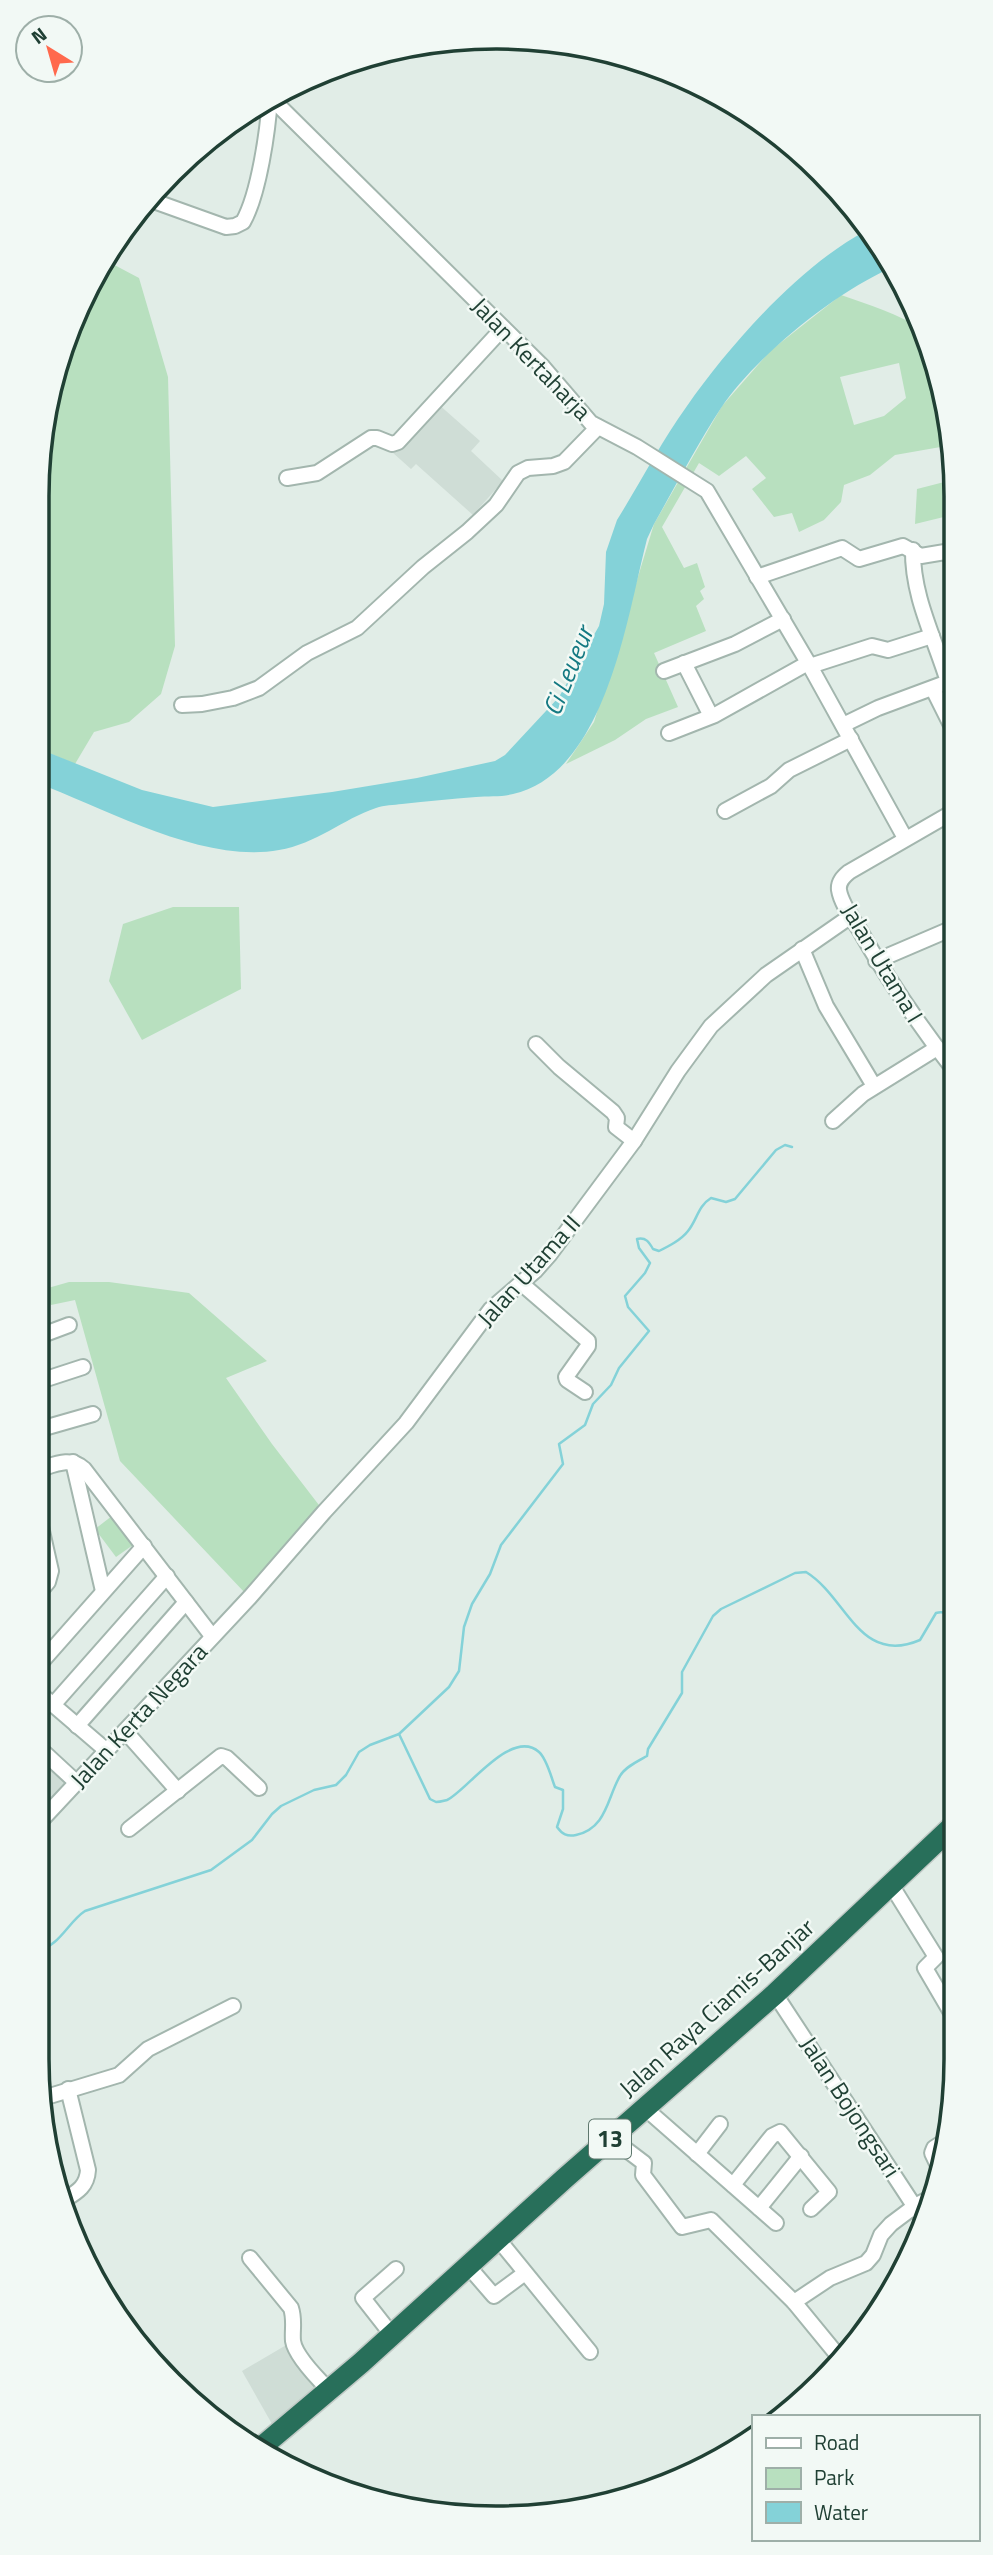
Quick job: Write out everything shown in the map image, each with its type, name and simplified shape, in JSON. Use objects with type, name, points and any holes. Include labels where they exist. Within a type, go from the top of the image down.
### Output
[{"type":"highway","name":"Jalan Raya Ciamis-Banjar","points":[[267,2442],[392,2335],[775,1994],[944,1834]]},
{"type":"street","name":"Jalan Kertaharja","points":[[279,106],[544,367],[598,427],[698,484],[715,501],[905,838]]},
{"type":"street","points":[[159,203],[226,226],[243,222],[253,195],[269,111]]},
{"type":"street","points":[[287,478],[317,473],[374,437],[390,444],[398,442],[503,328]]},
{"type":"street","points":[[182,705],[233,698],[259,688],[307,653],[357,628],[496,505],[518,473],[528,468],[553,466],[564,462],[598,427]]},
{"type":"street","points":[[757,577],[842,548],[859,559],[901,546],[921,556],[944,551]]},
{"type":"street","points":[[913,550],[913,571],[932,636],[944,662]]},
{"type":"street","points":[[664,671],[745,639],[783,619]]},
{"type":"street","points":[[669,733],[711,716],[809,664],[872,646],[888,650],[932,636]]},
{"type":"street","points":[[684,663],[711,716]]},
{"type":"street","points":[[843,725],[880,707],[944,684]]},
{"type":"street","points":[[933,688],[944,711]]},
{"type":"street","points":[[725,811],[771,786],[789,770],[851,739]]},
{"type":"street","name":"Jalan Utama I","points":[[944,817],[842,878],[839,890],[876,961],[944,1057]]},
{"type":"street","name":"Jalan Utama II","points":[[212,1636],[407,1423],[491,1309],[522,1284],[550,1254],[711,1026],[756,982],[851,916]]},
{"type":"street","points":[[876,961],[944,932]]},
{"type":"street","points":[[803,949],[826,1006],[874,1086]]},
{"type":"street","points":[[536,1044],[613,1112],[618,1129],[632,1140]]},
{"type":"street","points":[[832,1121],[874,1086],[937,1048]]},
{"type":"street","points":[[522,1284],[588,1341],[588,1346],[566,1377],[584,1392]]},
{"type":"street","points":[[49,1332],[69,1325]]},
{"type":"street","points":[[49,1378],[83,1367]]},
{"type":"street","points":[[49,1427],[93,1414]]},
{"type":"street","points":[[49,1466],[73,1462],[89,1475],[212,1636]]},
{"type":"street","points":[[73,1462],[103,1591]]},
{"type":"street","points":[[49,1653],[144,1546]]},
{"type":"street","points":[[53,1705],[167,1576]]},
{"type":"street","points":[[77,1726],[186,1601]]},
{"type":"street","name":"Jalan Kerta Negara","points":[[49,1812],[212,1636]]},
{"type":"street","points":[[49,1702],[107,1751]]},
{"type":"street","points":[[125,1731],[178,1791]]},
{"type":"street","points":[[129,1829],[221,1756],[227,1758],[258,1788]]},
{"type":"street","points":[[49,1757],[77,1783]]},
{"type":"street","points":[[890,1884],[936,1957],[925,1968],[944,2000]]},
{"type":"street","name":"Jalan Bojongsari","points":[[775,1994],[917,2210]]},
{"type":"street","points":[[51,2095],[119,2075],[148,2049],[233,2006]]},
{"type":"street","points":[[68,2089],[88,2170],[88,2180],[71,2195]]},
{"type":"street","points":[[646,2109],[776,2223]]},
{"type":"street","points":[[697,2154],[720,2124]]},
{"type":"street","points":[[733,2185],[771,2137],[799,2158],[829,2192],[811,2209]]},
{"type":"street","points":[[611,2138],[644,2162],[643,2175],[682,2227],[710,2220],[794,2302],[835,2352]]},
{"type":"street","points":[[759,2208],[799,2158]]},
{"type":"street","points":[[794,2302],[830,2278],[866,2263],[885,2230],[919,2204]]},
{"type":"street","points":[[498,2239],[590,2352]]},
{"type":"street","points":[[250,2258],[291,2308],[295,2348],[329,2390]]},
{"type":"street","points":[[468,2266],[494,2296],[525,2273]]},
{"type":"street","points":[[392,2335],[363,2298],[396,2269]]},
{"type":"shaded area","points":[[437,403],[480,441],[471,451],[503,481],[473,515],[416,464],[411,469],[392,452]]},
{"type":"shaded area","points":[[49,1764],[68,1784],[49,1804]]},
{"type":"shaded area","points":[[288,2344],[319,2383],[272,2424],[242,2371]]},
{"type":"green space","points":[[114,265],[139,278],[168,377],[175,646],[161,694],[129,722],[94,732],[75,764],[49,753],[50,467],[64,381],[83,325]]},
{"type":"green space","points":[[841,295],[908,321],[929,381],[941,447],[895,455],[870,475],[844,485],[841,502],[824,520],[799,532],[792,513],[774,517],[752,489],[766,478],[746,456],[719,476],[699,463],[662,527],[684,568],[697,563],[705,587],[700,591],[704,599],[696,606],[706,631],[654,653],[678,707],[646,719],[615,740],[566,764],[594,722],[654,524],[722,406],[770,351]],"holes":[[[899,363],[906,398],[884,416],[854,425],[840,377]]]},
{"type":"green space","points":[[944,482],[944,517],[915,524],[917,489]]},
{"type":"green space","points":[[173,907],[239,907],[241,989],[142,1040],[109,981],[123,924]]},
{"type":"green space","points":[[69,1282],[109,1282],[189,1293],[267,1361],[226,1378],[322,1509],[246,1594],[120,1461],[75,1300],[51,1305],[49,1288]]},
{"type":"green space","points":[[112,1516],[133,1545],[116,1557],[95,1529]]},
{"type":"water","points":[[860,235],[883,272],[820,310],[774,348],[721,408],[647,539],[620,648],[591,725],[570,756],[545,780],[509,795],[379,807],[292,847],[250,852],[187,842],[49,788],[49,753],[142,790],[213,807],[417,778],[495,761],[505,755],[559,697],[599,626],[604,604],[606,552],[617,520],[677,420],[745,333],[791,285]]},
{"type":"waterway","points":[[49,1946],[85,1911],[211,1870],[252,1840],[281,1806],[314,1790],[336,1785],[346,1775],[359,1752],[399,1734],[449,1687],[459,1671],[464,1627],[472,1604],[490,1574],[501,1545],[563,1464],[559,1444],[585,1425],[593,1404],[611,1385],[619,1368],[649,1331],[628,1307],[625,1296],[650,1263],[639,1248],[637,1239],[645,1239],[653,1249],[659,1251],[671,1245],[688,1231],[707,1201],[711,1198],[726,1202],[735,1199],[776,1150],[785,1145],[792,1147]]},
{"type":"waterway","points":[[399,1734],[430,1799],[436,1802],[455,1795],[490,1764],[515,1748],[528,1747],[539,1752],[547,1764],[555,1787],[563,1790],[563,1809],[557,1827],[565,1834],[576,1835],[594,1826],[605,1811],[622,1773],[647,1756],[648,1749],[682,1693],[682,1672],[713,1616],[721,1609],[795,1573],[806,1572],[820,1583],[868,1637],[882,1644],[899,1646],[920,1640],[936,1613],[944,1613]]},
{"type":"water label","name":"Ci Leueur","points":[[568,671]]}]
